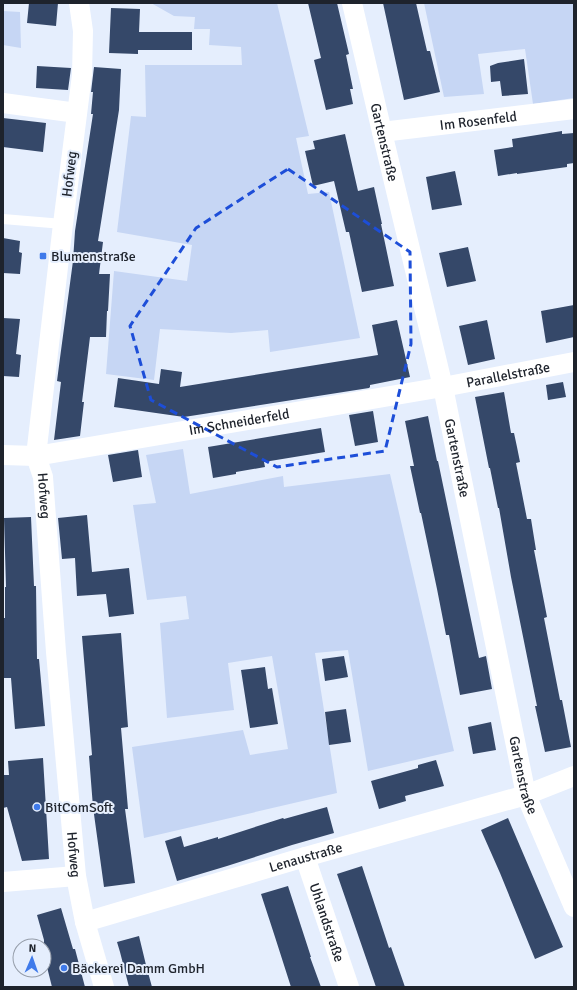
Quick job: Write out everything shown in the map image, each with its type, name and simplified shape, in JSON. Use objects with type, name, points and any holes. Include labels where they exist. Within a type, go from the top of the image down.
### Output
[{"type":"street","name":"Hofweg","points":[[79,3],[83,31],[82,75],[36,456],[42,477],[59,696],[76,876],[86,922],[104,987]]},
{"type":"street","name":"Gartenstraße","points":[[352,3],[443,387],[526,795],[574,907]]},
{"type":"street","points":[[3,103],[77,113]]},
{"type":"street","name":"Im Rosenfeld","points":[[382,132],[574,109]]},
{"type":"street","name":"Parallelstraße","points":[[443,387],[574,362]]},
{"type":"street","name":"Im Schneiderfeld","points":[[3,455],[36,456],[443,387]]},
{"type":"street","name":"Lenaustraße","points":[[86,922],[526,795],[574,776]]},
{"type":"street","name":"Uhlandstraße","points":[[305,858],[349,987]]},
{"type":"street","points":[[3,882],[76,876]]},
{"type":"lane","points":[[3,218],[63,224]]},
{"type":"highlighted area","points":[[288,169],[410,252],[411,344],[385,451],[277,467],[151,400],[130,326],[196,228]]},
{"type":"shaded area","points":[[151,3],[277,3],[309,136],[296,138],[308,194],[329,192],[360,338],[270,352],[268,330],[231,333],[160,329],[154,380],[106,374],[114,271],[187,281],[192,245],[117,232],[131,116],[146,117],[145,65],[242,65],[241,47],[209,45],[210,29],[194,29],[195,17],[174,16]]},
{"type":"shaded area","points":[[424,3],[574,3],[574,98],[533,104],[525,49],[478,54],[484,94],[444,97]]},
{"type":"shaded area","points":[[3,11],[20,12],[21,48],[3,45]]},
{"type":"shaded area","points":[[183,449],[190,494],[283,476],[284,487],[390,474],[454,751],[368,771],[348,650],[315,653],[337,793],[144,838],[132,747],[243,730],[250,755],[288,749],[272,656],[228,663],[234,710],[167,718],[160,623],[189,619],[186,596],[147,600],[133,505],[156,503],[146,455]]},
{"type":"building","points":[[29,3],[58,3],[56,26],[27,23]]},
{"type":"building","points":[[308,3],[337,3],[349,54],[346,55],[353,89],[350,89],[353,104],[326,110],[314,60],[321,58]]},
{"type":"building","points":[[383,3],[416,3],[427,51],[430,51],[440,92],[404,100]]},
{"type":"building","points":[[111,8],[140,9],[139,32],[192,32],[192,50],[138,50],[138,54],[109,53]]},
{"type":"building","points":[[524,59],[528,94],[502,96],[500,81],[491,82],[490,66],[498,63]]},
{"type":"building","points":[[37,66],[71,68],[68,90],[36,88]]},
{"type":"building","points":[[94,67],[121,69],[119,110],[98,241],[103,242],[99,274],[110,274],[106,337],[90,337],[82,402],[84,402],[80,436],[54,440],[61,382],[57,381],[73,261],[75,231],[93,114],[91,114],[93,92],[91,92]]},
{"type":"building","points":[[3,118],[46,123],[43,152],[3,147]]},
{"type":"building","points":[[562,131],[562,134],[574,133],[574,163],[567,164],[567,167],[498,176],[494,150],[513,147],[512,139]]},
{"type":"building","points":[[345,134],[358,191],[374,187],[394,286],[362,292],[349,232],[346,232],[334,181],[313,186],[305,151],[315,149],[313,141]]},
{"type":"building","points":[[455,171],[462,205],[432,210],[426,177]]},
{"type":"building","points":[[3,238],[20,241],[19,252],[22,253],[20,274],[3,273]]},
{"type":"building","points":[[468,247],[476,281],[447,287],[439,253]]},
{"type":"building","points":[[574,305],[574,337],[546,343],[541,311]]},
{"type":"building","points":[[3,318],[20,319],[16,354],[21,355],[19,377],[3,376]]},
{"type":"building","points":[[397,320],[410,377],[370,385],[369,388],[184,417],[114,407],[118,378],[159,384],[161,369],[182,372],[180,387],[378,355],[372,325]]},
{"type":"building","points":[[487,320],[495,359],[468,365],[459,326]]},
{"type":"building","points":[[563,382],[566,397],[548,400],[546,385]]},
{"type":"building","points":[[504,392],[511,433],[514,433],[520,462],[516,463],[527,519],[531,519],[536,550],[534,550],[547,617],[544,618],[571,747],[545,752],[535,706],[537,706],[511,577],[499,508],[489,468],[475,397]]},
{"type":"building","points":[[373,411],[378,442],[355,446],[349,415]]},
{"type":"building","points":[[428,416],[479,658],[486,656],[492,689],[460,695],[449,635],[446,635],[410,466],[414,466],[405,421]]},
{"type":"building","points":[[321,428],[325,452],[264,462],[265,467],[213,478],[208,447]]},
{"type":"building","points":[[138,450],[142,477],[113,482],[108,455]]},
{"type":"building","points":[[87,515],[92,572],[129,568],[134,614],[109,617],[106,594],[77,596],[75,558],[62,559],[58,518]]},
{"type":"building","points":[[31,517],[34,586],[36,586],[37,659],[39,659],[45,726],[15,729],[11,678],[4,678],[3,666],[3,618],[5,618],[6,587],[4,518]]},
{"type":"building","points":[[121,633],[128,727],[121,728],[128,809],[125,809],[135,883],[104,887],[93,807],[89,756],[92,755],[82,636]]},
{"type":"building","points":[[344,656],[348,677],[325,681],[322,659]]},
{"type":"building","points":[[265,667],[268,689],[272,688],[278,724],[250,728],[241,670]]},
{"type":"building","points":[[346,709],[351,742],[329,745],[325,712]]},
{"type":"building","points":[[491,722],[496,750],[473,754],[468,727]]},
{"type":"building","points":[[43,758],[49,859],[22,861],[7,807],[3,808],[3,775],[9,775],[8,761]]},
{"type":"building","points":[[436,760],[444,786],[405,796],[406,801],[379,809],[371,781],[418,768],[418,765]]},
{"type":"building","points":[[327,807],[334,833],[177,881],[165,841],[181,836],[184,847],[218,837],[218,839],[283,818],[284,819]]},
{"type":"building","points":[[508,818],[563,947],[535,959],[481,830]]},
{"type":"building","points":[[362,866],[389,948],[391,947],[405,987],[376,987],[337,874]]},
{"type":"building","points":[[288,886],[321,987],[291,987],[261,894]]},
{"type":"building","points":[[61,908],[73,949],[75,949],[85,987],[52,987],[50,978],[52,978],[52,938],[43,938],[37,915]]},
{"type":"building","points":[[139,936],[152,987],[129,987],[117,942]]},
{"type":"place","name":"Blumenstraße","points":[[43,256]]},
{"type":"place","name":"BitComSoft","points":[[37,807]]},
{"type":"place","name":"Bäckerei Damm GmbH","points":[[64,968]]}]
